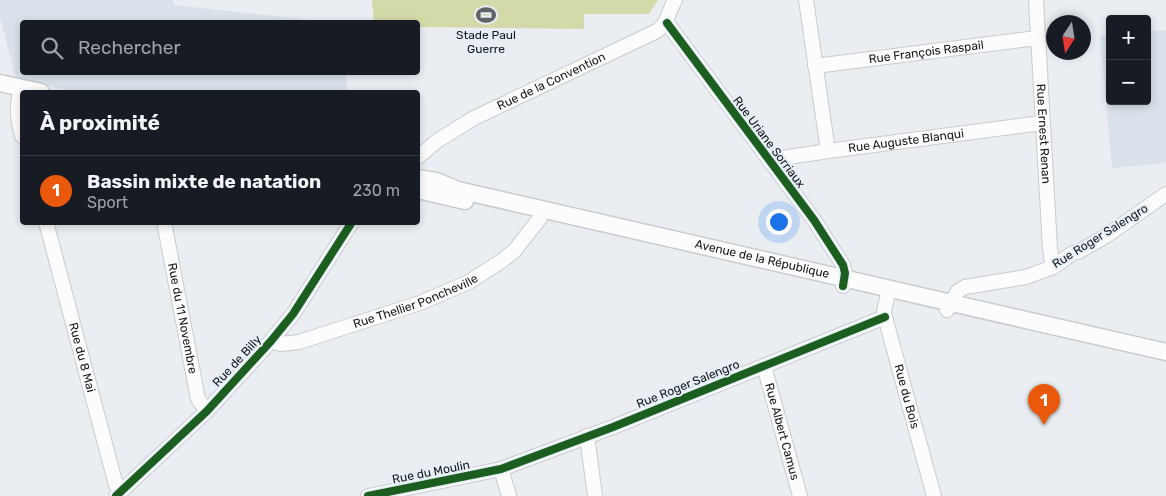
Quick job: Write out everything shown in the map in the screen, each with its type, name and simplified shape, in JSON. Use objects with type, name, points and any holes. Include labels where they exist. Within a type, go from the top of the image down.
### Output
[{"type":"main road","points":[[0,83],[20,94]]},
{"type":"main road","points":[[0,93],[20,95]]},
{"type":"main road","name":"Avenue de la République","points":[[420,178],[436,181],[458,190],[672,237],[844,282],[1166,361]]},
{"type":"main road","name":"Avenue de la République","points":[[420,190],[793,276],[820,284],[830,286],[844,282]]},
{"type":"main road","name":"Avenue de la République","points":[[949,307],[1166,352]]},
{"type":"street","points":[[667,23],[668,12],[675,0]]},
{"type":"street","points":[[806,0],[828,150]]},
{"type":"street","name":"Rue Ernest Renan","points":[[1036,0],[1042,124],[1050,249],[1053,267]]},
{"type":"street","name":"Rue de la Convention","points":[[420,155],[437,141],[474,118],[632,44],[658,31],[667,23]]},
{"type":"street","name":"Rue Uriane Sorriaux","points":[[667,23],[814,220],[842,265],[844,282]]},
{"type":"street","name":"Rue François Raspail","points":[[815,66],[1037,38]]},
{"type":"street","points":[[20,100],[17,115],[20,128]]},
{"type":"street","name":"Rue Auguste Blanqui","points":[[770,162],[776,159],[828,150],[1042,124]]},
{"type":"street","name":"Rue Roger Salengro","points":[[949,307],[958,291],[965,287],[1026,277],[1053,267],[1073,253],[1106,236],[1166,194]]},
{"type":"street","name":"Rue Thellier Poncheville","points":[[271,341],[281,344],[299,342],[420,303],[462,285],[503,260],[515,250],[540,218]]},
{"type":"street","name":"Rue du 8 Mai","points":[[47,225],[119,494]]},
{"type":"street","name":"Rue du 11 Novembre","points":[[165,225],[198,399],[207,410]]},
{"type":"street","name":"Rue de Billy","points":[[119,494],[207,410],[271,341],[293,314],[350,225]]},
{"type":"street","name":"Rue du Bois","points":[[888,293],[884,311],[885,318],[934,496]]},
{"type":"street","name":"Rue Roger Salengro","points":[[500,469],[885,318]]},
{"type":"street","name":"Rue Albert Camus","points":[[764,366],[800,496]]},
{"type":"street","points":[[587,436],[595,496]]},
{"type":"street","points":[[500,469],[509,496]]},
{"type":"street","name":"Rue du Moulin","points":[[368,496],[500,469]]},
{"type":"shaded area","points":[[0,0],[173,0],[174,5],[313,20],[20,20],[20,75],[346,75],[347,90],[67,90],[16,79],[0,17]]},
{"type":"shaded area","points":[[1166,30],[1166,163],[1112,168],[1106,105],[1151,105],[1151,32]]},
{"type":"shaded area","points":[[1106,35],[1106,102],[1100,36]]},
{"type":"green space","name":"Stade Paul Guerre","points":[[372,0],[658,0],[649,14],[584,14],[584,29],[420,27],[420,20],[374,20]]},
{"type":"cycle path","points":[[667,23],[814,220],[843,265],[845,273],[843,286]]},
{"type":"cycle path","points":[[116,496],[207,411],[271,341],[293,314],[350,225]]},
{"type":"cycle path","points":[[368,496],[501,469],[613,427],[885,317]]},
{"type":"place","name":"Stade Paul Guerre","points":[[486,15]]},
{"type":"place","name":"Bassin mixte de natation","points":[[1044,425]]}]
